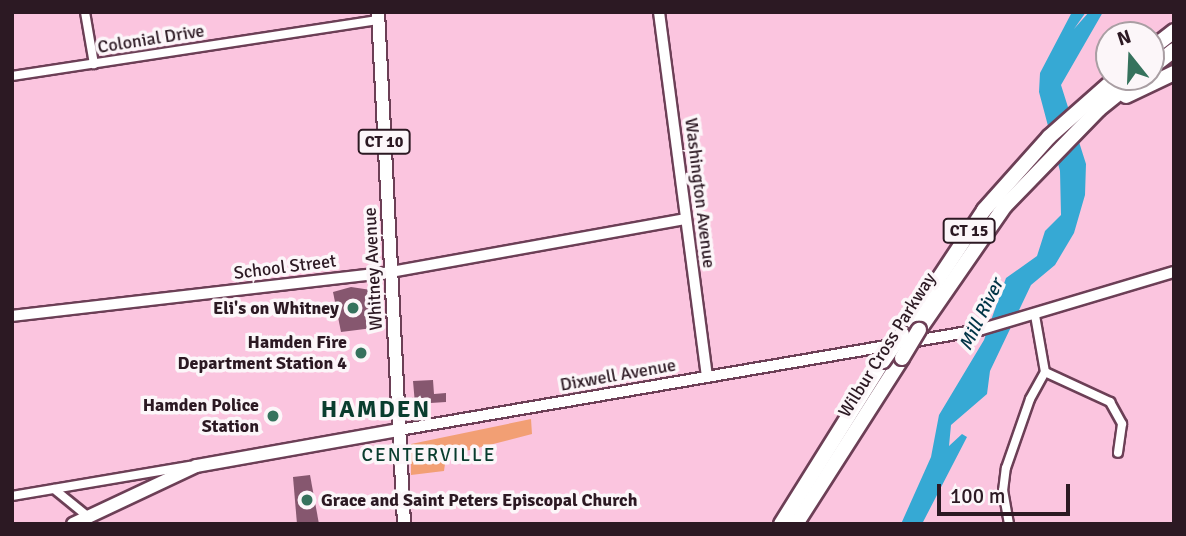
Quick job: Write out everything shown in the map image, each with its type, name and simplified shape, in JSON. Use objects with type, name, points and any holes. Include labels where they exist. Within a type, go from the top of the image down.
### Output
[{"type":"highway","points":[[1099,109],[1174,73]]},
{"type":"highway","name":"Wilbur Cross Parkway","points":[[781,524],[883,361],[984,209],[1049,138],[1101,91]]},
{"type":"highway","name":"Wilbur Cross Parkway","points":[[796,524],[919,330],[1004,206],[1054,153],[1122,91]]},
{"type":"main road","name":"Whitney Avenue","points":[[378,16],[404,524]]},
{"type":"main road","name":"Dixwell Avenue","points":[[73,524],[86,515],[196,466],[399,430]]},
{"type":"street","points":[[85,12],[94,64]]},
{"type":"street","name":"Washington Avenue","points":[[659,12],[707,377]]},
{"type":"street","name":"Colonial Drive","points":[[12,76],[378,16]]},
{"type":"street","name":"School Street","points":[[12,316],[391,272],[685,219]]},
{"type":"street","name":"Dixwell Avenue","points":[[399,430],[985,328],[1174,272]]},
{"type":"street","points":[[1009,524],[1003,491],[1006,468],[1030,398],[1045,372],[1035,315]]},
{"type":"street","points":[[1045,372],[1110,402],[1122,424],[1118,453]]},
{"type":"street","points":[[12,496],[161,467],[196,466]]},
{"type":"street","points":[[51,489],[62,491],[86,515]]},
{"type":"shaded area","points":[[531,419],[532,434],[446,456],[444,471],[411,475],[411,444]]},
{"type":"water","points":[[1072,12],[1086,12],[1074,29],[1089,12],[1103,12],[1098,21],[1095,21],[1095,26],[1061,85],[1086,164],[1085,195],[1074,233],[1055,265],[1031,285],[990,371],[987,394],[951,425],[949,446],[962,434],[967,437],[922,524],[901,524],[931,457],[939,415],[984,340],[1006,278],[1037,256],[1045,231],[1061,215],[1060,171],[1039,92],[1040,73]]},
{"type":"building","name":"Eli's on Whitney","points":[[351,287],[371,290],[373,328],[341,332],[333,292]]},
{"type":"building","points":[[433,380],[434,394],[446,393],[446,402],[415,404],[413,381]]},
{"type":"building","name":"Grace and Saint Peters Episcopal Church","points":[[310,475],[319,524],[297,524],[293,477]]},
{"type":"place","name":"Eli's on Whitney","points":[[353,308]]},
{"type":"place","name":"Hamden Fire Department Station 4","points":[[361,353]]},
{"type":"place","name":"Hamden Police Station","points":[[273,416]]},
{"type":"place","name":"Grace and Saint Peters Episcopal Church","points":[[307,500]]},
{"type":"district","name":"HAMDEN","points":[[376,410]]},
{"type":"district","name":"CENTERVILLE","points":[[429,456]]},
{"type":"water label","name":"Mill River","points":[[982,315]]}]
